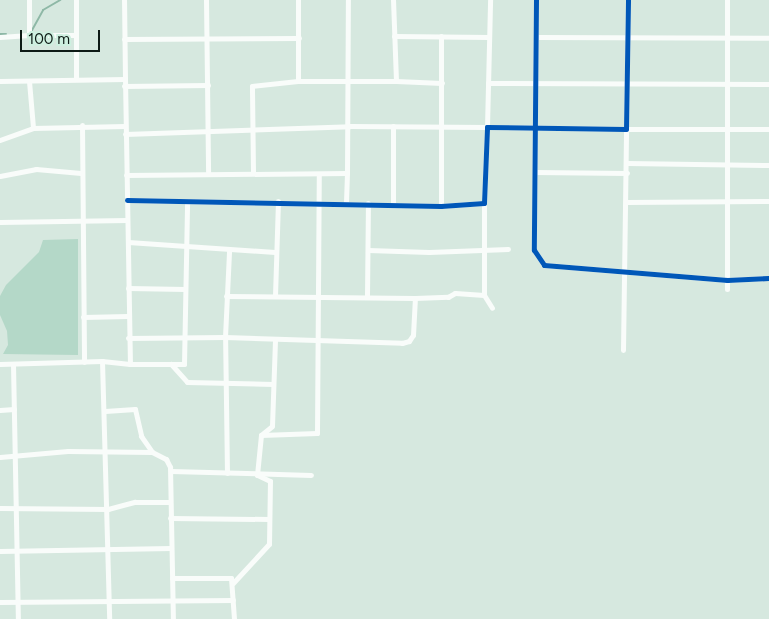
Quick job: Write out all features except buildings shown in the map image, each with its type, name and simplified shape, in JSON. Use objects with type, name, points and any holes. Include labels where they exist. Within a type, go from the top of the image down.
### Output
[{"type":"street","points":[[29,0],[29,35]]},
{"type":"street","points":[[76,0],[76,79]]},
{"type":"street","points":[[124,0],[128,338],[130,364]]},
{"type":"street","points":[[206,0],[208,173]]},
{"type":"street","points":[[298,0],[298,81]]},
{"type":"street","points":[[346,202],[350,126],[348,0]]},
{"type":"street","points":[[393,0],[396,82]]},
{"type":"street","points":[[490,0],[484,203],[484,295],[492,308]]},
{"type":"street","points":[[536,0],[534,250],[544,266],[727,280],[769,278]]},
{"type":"street","points":[[623,350],[628,0]]},
{"type":"street","points":[[727,0],[727,289]]},
{"type":"street","points":[[0,37],[76,35]]},
{"type":"street","points":[[394,36],[489,36]]},
{"type":"street","points":[[441,36],[441,206]]},
{"type":"street","points":[[536,37],[769,38]]},
{"type":"street","points":[[124,39],[299,38]]},
{"type":"street","points":[[0,82],[125,78]]},
{"type":"street","points":[[29,81],[33,128]]},
{"type":"street","points":[[253,172],[252,86],[298,81],[442,83]]},
{"type":"street","points":[[488,83],[627,85],[769,84]]},
{"type":"street","points":[[124,86],[208,85]]},
{"type":"street","points":[[0,140],[33,128],[82,125],[125,126]]},
{"type":"street","points":[[82,125],[80,220],[84,362]]},
{"type":"street","points":[[125,134],[350,126],[769,129]]},
{"type":"street","points":[[393,126],[393,203]]},
{"type":"street","points":[[627,163],[769,165]]},
{"type":"street","points":[[0,176],[36,169],[81,174]]},
{"type":"street","points":[[126,175],[253,172],[347,173]]},
{"type":"street","points":[[535,172],[627,173]]},
{"type":"street","points":[[262,435],[317,434],[320,297],[319,174]]},
{"type":"street","points":[[127,200],[320,201],[441,206],[484,203]]},
{"type":"street","points":[[0,364],[102,361],[130,364],[184,364],[187,201]]},
{"type":"street","points":[[275,296],[278,201]]},
{"type":"street","points":[[626,202],[727,203],[769,201]]},
{"type":"street","points":[[367,296],[368,203]]},
{"type":"street","points":[[0,222],[127,220]]},
{"type":"street","points":[[128,242],[229,251],[275,252]]},
{"type":"street","points":[[368,250],[508,249]]},
{"type":"street","points":[[226,473],[225,337],[229,251]]},
{"type":"street","points":[[128,288],[184,290]]},
{"type":"street","points":[[226,296],[414,298],[448,297],[455,293],[484,295]]},
{"type":"street","points":[[128,338],[225,337],[319,340],[364,344],[409,341],[413,335],[414,298]]},
{"type":"street","points":[[83,317],[128,316]]},
{"type":"street","points":[[257,475],[262,435],[272,426],[275,339]]},
{"type":"street","points":[[102,361],[107,453],[110,619]]},
{"type":"street","points":[[12,364],[19,550],[18,619]]},
{"type":"street","points":[[171,364],[187,382],[273,384]]},
{"type":"street","points":[[0,410],[14,409]]},
{"type":"street","points":[[105,411],[135,410],[141,436],[152,452]]},
{"type":"street","points":[[0,457],[59,452],[152,452],[166,459],[171,471],[170,518],[173,619]]},
{"type":"street","points":[[171,471],[257,475],[311,475]]},
{"type":"street","points":[[233,583],[269,544],[270,481],[257,475]]},
{"type":"street","points":[[0,508],[108,509],[135,502],[170,502]]},
{"type":"street","points":[[170,518],[269,519]]},
{"type":"street","points":[[0,551],[171,548]]},
{"type":"street","points":[[172,578],[228,576],[233,583],[234,619]]},
{"type":"street","points":[[0,602],[233,600]]},
{"type":"green space","points":[[78,239],[78,355],[3,354],[8,345],[7,331],[0,315],[0,296],[6,285],[39,252],[43,240]]},
{"type":"waterway","points":[[31,32],[43,10],[60,0]]},
{"type":"waterway","points":[[0,34],[6,34]]},
{"type":"cycle path","points":[[536,0],[534,250],[544,265],[727,280],[769,278]]},
{"type":"cycle path","points":[[127,200],[441,206],[484,203],[487,127],[626,129],[628,0]]}]
